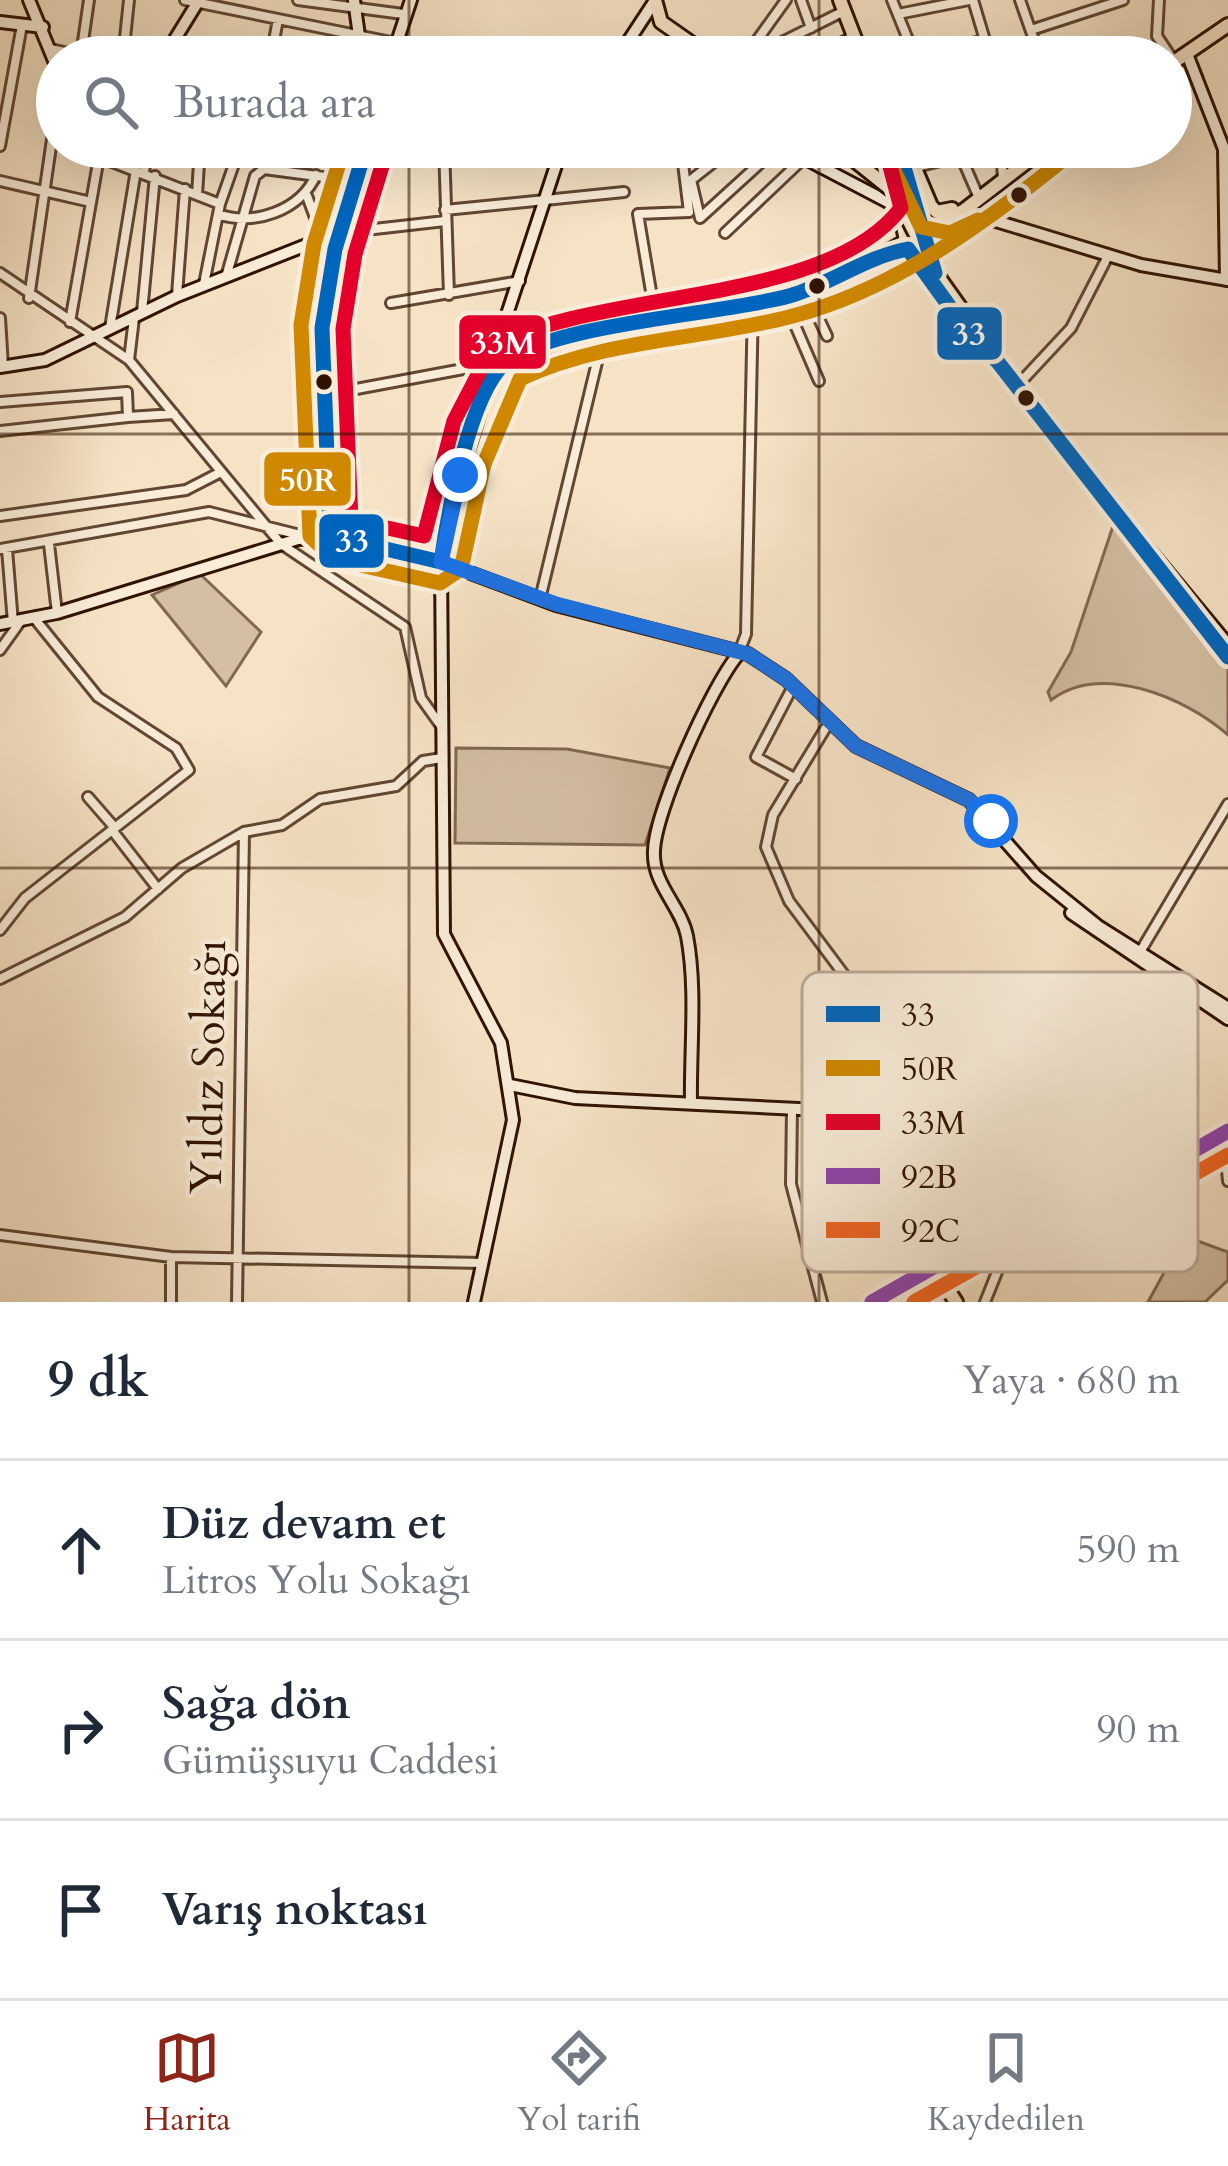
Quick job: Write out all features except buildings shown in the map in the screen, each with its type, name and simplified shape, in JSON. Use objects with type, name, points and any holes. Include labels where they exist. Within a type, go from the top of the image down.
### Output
[{"type":"main road","points":[[398,36],[410,0]]},
{"type":"main road","points":[[177,36],[198,1]]},
{"type":"main road","points":[[632,36],[654,1]]},
{"type":"main road","points":[[654,1],[661,22],[681,36]]},
{"type":"main road","points":[[22,25],[30,2]]},
{"type":"main road","points":[[30,2],[46,36]]},
{"type":"main road","points":[[355,6],[359,36]]},
{"type":"main road","points":[[842,6],[854,36]]},
{"type":"main road","points":[[0,22],[43,27]]},
{"type":"main road","points":[[1192,48],[1228,26]]},
{"type":"main road","points":[[964,211],[1108,256],[1227,280],[1224,149],[1192,90]]},
{"type":"main road","points":[[335,537],[324,395],[325,291],[337,233],[359,168]]},
{"type":"main road","points":[[474,1302],[513,1120],[501,1043],[444,934],[441,562],[444,529],[490,364],[555,168]]},
{"type":"main road","points":[[825,168],[888,202],[899,213],[905,240]]},
{"type":"main road","points":[[863,168],[894,192],[934,272],[977,335],[1226,647]]},
{"type":"main road","points":[[909,168],[934,272]]},
{"type":"main road","points":[[905,240],[920,216],[915,168]]},
{"type":"main road","points":[[503,331],[512,346],[552,344],[806,291],[964,211],[1019,168]]},
{"type":"main road","points":[[917,195],[937,212],[979,198]]},
{"type":"main road","points":[[979,198],[988,216]]},
{"type":"main road","points":[[2,367],[45,360],[177,296],[337,233]]},
{"type":"main road","points":[[472,437],[502,366],[552,344]]},
{"type":"main road","points":[[11,623],[57,613],[287,540],[335,537],[441,562],[460,577],[539,602],[739,654],[786,679],[856,746],[967,803],[1033,880],[1093,932],[1166,972]]},
{"type":"main road","points":[[739,654],[790,692],[825,729],[880,768],[967,803]]},
{"type":"main road","points":[[691,1103],[686,931],[657,876],[653,856],[701,718],[739,654]]},
{"type":"main road","points":[[1138,956],[1161,972]]},
{"type":"main road","points":[[1198,991],[1228,1008]]},
{"type":"main road","points":[[1198,998],[1228,1019]]},
{"type":"main road","points":[[510,1085],[575,1098],[802,1109]]},
{"type":"main road","points":[[1198,1138],[1228,1122]]},
{"type":"main road","points":[[1198,1151],[1228,1132]]},
{"type":"main road","points":[[872,1302],[922,1272]]},
{"type":"main road","points":[[936,1272],[956,1302]]},
{"type":"street","points":[[86,36],[89,0]]},
{"type":"street","points":[[125,36],[129,0]]},
{"type":"street","points":[[184,0],[354,36]]},
{"type":"street","points":[[298,0],[403,14]]},
{"type":"street","points":[[762,36],[786,0]]},
{"type":"street","points":[[801,0],[811,28]]},
{"type":"street","points":[[892,0],[907,36]]},
{"type":"street","points":[[898,14],[971,0],[984,36]]},
{"type":"street","points":[[1020,0],[1033,36]]},
{"type":"street","points":[[1031,30],[1100,3],[1123,0]]},
{"type":"street","points":[[1157,36],[1159,0]]},
{"type":"street","points":[[794,36],[842,6]]},
{"type":"street","points":[[273,36],[278,19]]},
{"type":"street","points":[[0,146],[3,109],[22,25]]},
{"type":"street","points":[[29,298],[45,168]]},
{"type":"street","points":[[70,322],[97,168]]},
{"type":"street","points":[[135,168],[197,195],[240,222]]},
{"type":"street","points":[[197,195],[199,168]]},
{"type":"street","points":[[204,285],[232,168]]},
{"type":"street","points":[[444,168],[449,295]]},
{"type":"street","points":[[656,321],[638,214],[689,212],[685,168]]},
{"type":"street","points":[[687,180],[707,168]]},
{"type":"street","points":[[687,180],[700,218],[757,168]]},
{"type":"street","points":[[725,233],[793,168]]},
{"type":"street","points":[[966,168],[979,198]]},
{"type":"street","points":[[1002,168],[1003,181]]},
{"type":"street","points":[[226,277],[255,176],[264,169],[355,181]]},
{"type":"street","points":[[110,328],[140,170]]},
{"type":"street","points":[[316,175],[307,196],[323,239]]},
{"type":"street","points":[[129,360],[155,176]]},
{"type":"street","points":[[0,182],[91,202]]},
{"type":"street","points":[[177,296],[185,189]]},
{"type":"street","points":[[445,209],[624,192]]},
{"type":"street","points":[[240,222],[307,196]]},
{"type":"street","points":[[337,233],[446,221]]},
{"type":"street","points":[[1016,387],[1071,328],[1108,256]]},
{"type":"street","points":[[2,277],[129,360],[263,524],[405,626],[421,698],[442,728]]},
{"type":"street","points":[[392,303],[520,281]]},
{"type":"street","points":[[806,291],[827,336]]},
{"type":"street","points":[[783,297],[819,381]]},
{"type":"street","points":[[739,654],[746,634],[753,303]]},
{"type":"street","points":[[0,318],[2,367]]},
{"type":"street","points":[[539,602],[604,333]]},
{"type":"street","points":[[324,395],[490,364]]},
{"type":"street","points":[[0,402],[127,392],[128,417]]},
{"type":"street","points":[[0,431],[176,414]]},
{"type":"street","points":[[0,516],[186,490],[219,473]]},
{"type":"street","points":[[0,650],[11,623],[3,549],[209,512],[263,524]]},
{"type":"street","points":[[287,540],[312,532],[332,517]]},
{"type":"street","points":[[50,544],[57,613]]},
{"type":"street","points":[[0,930],[26,898],[189,770],[163,737],[98,697],[35,619]]},
{"type":"street","points":[[790,692],[756,757],[796,779]]},
{"type":"street","points":[[825,729],[773,815],[766,847],[789,901],[842,972]]},
{"type":"street","points":[[0,979],[125,917],[182,868],[244,832],[281,825],[312,801],[396,786],[423,760],[442,758]]},
{"type":"street","points":[[88,797],[158,889]]},
{"type":"street","points":[[1138,956],[1228,804]]},
{"type":"street","name":"Yıldız Sokağı","points":[[237,1302],[244,832]]},
{"type":"street","points":[[792,1107],[791,1184],[802,1226]]},
{"type":"street","points":[[1227,1148],[1228,1181]]},
{"type":"street","points":[[0,1235],[171,1257],[484,1263]]},
{"type":"street","points":[[170,1302],[171,1257]]},
{"type":"street","points":[[814,1272],[822,1302]]},
{"type":"street","points":[[986,1302],[997,1272]]},
{"type":"shaded area","points":[[1115,520],[1228,667],[1228,735],[1166,697],[1118,684],[1071,689],[1051,700],[1048,692],[1071,652]]},
{"type":"shaded area","points":[[200,574],[261,632],[226,686],[152,595]]},
{"type":"shaded area","points":[[456,748],[567,749],[670,768],[645,845],[455,843]]},
{"type":"shaded area","points":[[1198,1241],[1228,1252],[1228,1280],[1205,1302],[1148,1302],[1164,1272],[1198,1272]]},
{"type":"transit line","name":"50R","points":[[338,168],[314,244],[301,325],[310,536],[334,559],[440,583],[461,569],[484,464],[520,379],[585,356],[755,325],[826,306],[932,255],[1053,168]]},
{"type":"transit line","name":"33","points":[[360,168],[335,249],[322,328],[330,531],[335,537],[441,562],[462,457],[481,401],[505,363],[527,350],[597,329],[789,296],[908,249],[973,339],[997,361],[1228,657]]},
{"type":"transit line","name":"33M","points":[[381,168],[355,254],[343,329],[351,520],[424,536],[454,421],[493,346],[539,327],[768,279],[821,263],[866,240],[901,208],[890,168]]},
{"type":"transit line","name":"50R","points":[[893,168],[921,227],[950,233],[978,220]]},
{"type":"transit line","name":"33","points":[[904,168],[935,273]]},
{"type":"transit line","name":"92B","points":[[1198,1148],[1228,1131]]},
{"type":"transit line","name":"92C","points":[[1198,1172],[1228,1155]]},
{"type":"transit line","name":"92B","points":[[872,1302],[925,1272]]},
{"type":"transit line","name":"92C","points":[[914,1302],[967,1272]]},
{"type":"route","points":[[460,475],[444,529],[441,562],[556,604],[748,654],[786,679],[831,726],[869,755],[969,800],[991,821]]}]
